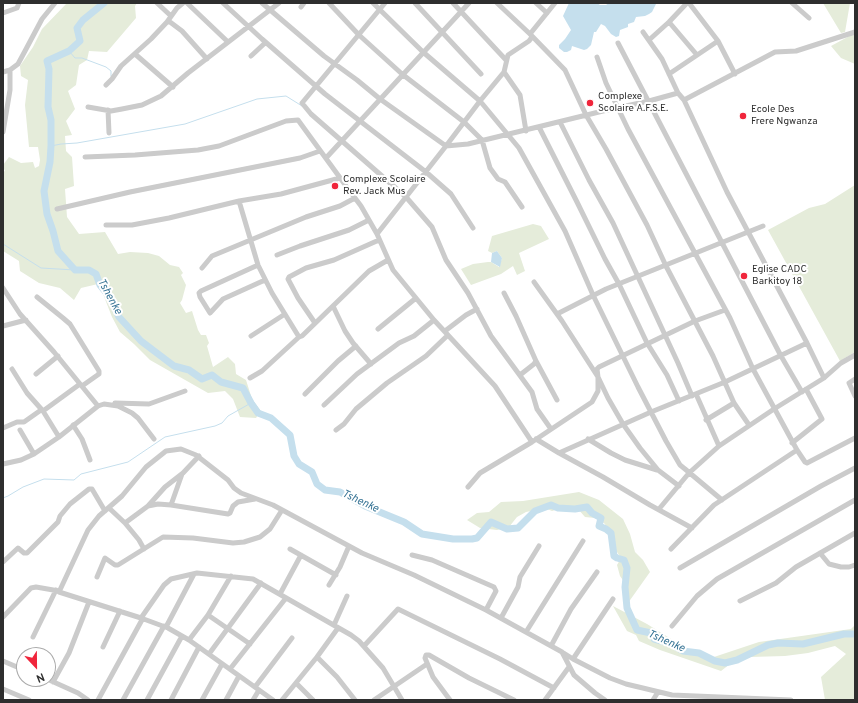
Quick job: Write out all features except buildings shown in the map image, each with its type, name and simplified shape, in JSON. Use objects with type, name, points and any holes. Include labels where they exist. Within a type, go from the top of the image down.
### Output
[{"type":"street","points":[[3,13],[18,8],[19,3]]},
{"type":"street","points":[[3,132],[10,90],[7,72],[21,59],[38,26],[55,3]]},
{"type":"street","points":[[157,3],[170,16]]},
{"type":"street","points":[[106,85],[121,66],[167,22],[170,16],[183,3]]},
{"type":"street","points":[[187,3],[228,42]]},
{"type":"street","points":[[222,3],[316,86],[426,172],[451,194],[473,228]]},
{"type":"street","points":[[262,3],[310,45],[380,99],[446,146],[468,144],[509,135],[678,93]]},
{"type":"street","points":[[88,107],[108,110],[122,109],[142,105],[161,96],[278,3]]},
{"type":"street","points":[[329,3],[359,35],[402,74],[464,122],[482,140],[490,168],[498,179],[505,182],[522,207]]},
{"type":"street","points":[[373,3],[423,52],[480,101],[519,148],[565,231],[593,295],[622,355],[674,455],[680,465],[722,500]]},
{"type":"street","points":[[385,3],[302,103],[311,114],[406,197],[432,227],[446,260],[477,309],[491,336],[532,392],[537,409],[551,429]]},
{"type":"street","points":[[415,3],[481,74]]},
{"type":"street","points":[[453,3],[506,60]]},
{"type":"street","points":[[326,158],[469,3]]},
{"type":"street","points":[[497,3],[565,70],[586,115],[647,225],[734,403],[750,426]]},
{"type":"street","points":[[536,3],[547,13]]},
{"type":"street","points":[[377,234],[504,72],[508,56],[529,41],[531,35],[555,3]]},
{"type":"street","points":[[649,40],[688,3],[718,41],[735,74]]},
{"type":"street","points":[[792,3],[809,18]]},
{"type":"street","points":[[167,22],[170,22],[182,31],[207,58]]},
{"type":"street","points":[[669,22],[697,55]]},
{"type":"street","points":[[643,32],[662,59],[678,93],[684,100],[726,192],[808,343],[824,378]]},
{"type":"street","points":[[684,100],[775,52],[796,51],[855,32]]},
{"type":"street","points":[[669,74],[718,41]]},
{"type":"street","points":[[251,56],[265,42]]},
{"type":"street","points":[[618,43],[667,140],[781,356],[822,419],[792,443]]},
{"type":"street","points":[[135,54],[172,88]]},
{"type":"street","points":[[597,57],[606,83],[631,136],[730,318],[753,368],[792,443],[807,463],[855,438]]},
{"type":"street","points":[[504,72],[520,96],[526,131]]},
{"type":"street","points":[[108,110],[109,133]]},
{"type":"street","points":[[85,157],[198,150],[219,146],[295,120],[301,124],[361,206],[377,234],[393,270],[434,320],[495,386],[534,440],[603,477],[692,528]]},
{"type":"street","points":[[560,122],[612,223],[718,446]]},
{"type":"street","points":[[539,127],[604,259],[619,284],[647,343],[663,369],[679,401]]},
{"type":"street","points":[[57,209],[130,192],[300,158],[320,151]]},
{"type":"street","points":[[106,225],[132,225],[169,218],[239,201],[281,194],[340,178]]},
{"type":"street","points":[[202,268],[212,256],[306,217],[340,206],[355,198]]},
{"type":"street","points":[[239,201],[258,265],[265,280],[299,337]]},
{"type":"street","points":[[278,255],[349,230],[369,220]]},
{"type":"street","points":[[557,314],[593,295],[637,276],[666,266],[763,226]]},
{"type":"street","points":[[315,323],[298,298],[288,279],[289,277],[306,268],[334,260],[379,240]]},
{"type":"street","points":[[250,378],[262,371],[299,337],[302,336],[369,271],[388,260]]},
{"type":"street","points":[[258,265],[201,291],[199,293],[200,297],[210,313],[223,299],[265,280]]},
{"type":"street","points":[[534,282],[598,376],[605,393],[623,424],[658,470],[679,486]]},
{"type":"street","points":[[3,288],[6,298],[58,356],[98,406]]},
{"type":"street","points":[[504,293],[536,361],[557,400]]},
{"type":"street","points":[[3,428],[17,422],[24,422],[99,374],[99,371],[70,324],[38,297]]},
{"type":"street","points":[[378,329],[416,298]]},
{"type":"street","points":[[333,306],[340,322],[356,346],[371,364]]},
{"type":"street","points":[[336,430],[344,424],[356,409],[387,383],[426,356],[447,333],[477,309]]},
{"type":"street","points":[[468,487],[480,473],[592,402],[598,391],[597,369],[599,367],[695,321],[725,310]]},
{"type":"street","points":[[251,336],[285,314]]},
{"type":"street","points":[[3,326],[26,320]]},
{"type":"street","points":[[324,405],[342,387],[371,364],[399,343],[415,335],[434,320]]},
{"type":"street","points":[[559,453],[651,412],[725,382],[808,343]]},
{"type":"street","points":[[305,394],[338,361],[356,346]]},
{"type":"street","points":[[659,509],[689,473],[718,446],[824,378],[841,363],[855,355]]},
{"type":"street","points":[[36,374],[58,356]]},
{"type":"street","points":[[520,375],[536,361]]},
{"type":"street","points":[[12,369],[27,393],[42,411],[59,437]]},
{"type":"street","points":[[855,379],[849,383],[855,396]]},
{"type":"street","points":[[3,464],[21,460],[34,454],[59,437],[73,424],[98,406],[112,403],[149,404],[185,390]]},
{"type":"street","points":[[706,420],[734,403]]},
{"type":"street","points":[[104,404],[118,406],[132,413],[138,418],[154,439]]},
{"type":"street","points":[[73,424],[82,439],[90,460]]},
{"type":"street","points":[[20,430],[34,454]]},
{"type":"street","points":[[588,440],[626,460],[658,470]]},
{"type":"street","points":[[33,637],[88,530],[99,516],[122,496],[146,468],[166,451],[181,449],[199,456],[241,493],[282,510],[362,553],[414,575],[486,610],[610,678],[626,684],[672,694],[791,700]]},
{"type":"street","points":[[671,549],[703,515],[722,500],[797,450]]},
{"type":"street","points":[[125,523],[148,506],[165,487],[183,473],[199,456]]},
{"type":"street","points":[[680,568],[814,490],[855,468]]},
{"type":"street","points":[[172,505],[183,473]]},
{"type":"street","points":[[3,562],[18,548],[24,553],[27,553],[58,522],[60,516],[70,504],[89,488],[92,489],[107,509],[125,523],[144,549]]},
{"type":"street","points":[[148,506],[158,504],[172,505],[228,514],[231,512],[233,506],[238,502],[256,498]]},
{"type":"street","points":[[672,626],[697,596],[717,579],[855,500]]},
{"type":"street","points":[[97,577],[105,558],[115,565],[118,565],[163,537],[193,538],[232,543],[244,542],[260,537],[270,529],[282,510]]},
{"type":"street","points":[[740,601],[776,583],[796,567],[855,533]]},
{"type":"street","points":[[526,632],[583,541]]},
{"type":"street","points":[[330,584],[336,575],[349,546]]},
{"type":"street","points":[[501,618],[518,587],[520,577],[539,546]]},
{"type":"street","points":[[290,549],[336,575]]},
{"type":"street","points":[[820,553],[829,564],[841,567],[855,565]]},
{"type":"street","points":[[280,594],[301,555]]},
{"type":"street","points":[[412,555],[432,560],[494,587],[496,590],[495,593],[486,610]]},
{"type":"street","points":[[551,646],[571,609],[597,572]]},
{"type":"street","points":[[123,700],[194,574]]},
{"type":"street","points":[[98,700],[142,618],[164,585],[171,579],[194,574],[253,579],[351,635],[364,646],[383,668],[402,700]]},
{"type":"street","points":[[189,640],[208,615],[231,576]]},
{"type":"street","points":[[209,654],[261,583]]},
{"type":"street","points":[[3,617],[31,588],[36,587],[57,591],[142,618],[165,627],[189,640],[273,700]]},
{"type":"street","points":[[282,700],[317,657],[336,626],[348,596]]},
{"type":"street","points":[[230,669],[286,598]]},
{"type":"street","points":[[573,659],[613,599]]},
{"type":"street","points":[[56,676],[71,647],[89,602]]},
{"type":"street","points":[[364,646],[398,609],[500,659],[554,688]]},
{"type":"street","points":[[103,647],[120,611]]},
{"type":"street","points":[[208,615],[250,644]]},
{"type":"street","points":[[146,700],[182,636]]},
{"type":"street","points":[[253,700],[257,688],[292,638]]},
{"type":"street","points":[[171,700],[199,647]]},
{"type":"street","points":[[562,652],[577,678],[605,700]]},
{"type":"street","points":[[450,700],[432,677],[425,656],[429,654],[469,678],[514,700]]},
{"type":"street","points":[[317,657],[337,677],[355,700]]},
{"type":"street","points":[[3,661],[16,667]]},
{"type":"street","points":[[202,700],[222,664]]},
{"type":"street","points":[[374,700],[427,664]]},
{"type":"street","points":[[548,699],[554,688],[570,667]]},
{"type":"street","points":[[226,700],[239,676]]},
{"type":"street","points":[[56,683],[78,693],[88,700]]},
{"type":"street","points":[[296,684],[313,700]]},
{"type":"street","points":[[3,689],[28,700]]},
{"type":"street","points":[[653,700],[658,692]]},
{"type":"street","points":[[672,694],[680,700]]},
{"type":"green space","points":[[67,3],[137,3],[135,6],[136,18],[107,52],[89,51],[87,60],[79,65],[76,85],[68,91],[75,109],[66,121],[72,135],[65,136],[66,151],[72,157],[74,186],[65,189],[67,217],[79,234],[105,232],[118,254],[130,252],[148,253],[159,256],[170,265],[179,267],[183,273],[181,275],[186,285],[180,303],[186,313],[192,311],[198,330],[201,335],[206,335],[209,343],[207,346],[213,367],[228,357],[235,364],[236,374],[246,380],[252,399],[261,411],[256,418],[240,417],[233,399],[225,391],[208,393],[150,360],[120,332],[103,294],[110,284],[105,278],[98,284],[81,288],[74,300],[60,288],[39,283],[20,271],[19,261],[3,251],[3,174],[5,170],[3,169],[3,165],[9,157],[21,163],[33,162],[35,168],[39,166],[40,160],[38,147],[29,147],[25,105],[28,80],[21,76],[20,66],[33,47],[42,29]]},
{"type":"green space","points":[[823,3],[850,3],[845,32],[841,33]]},
{"type":"green space","points":[[855,33],[855,64],[841,58],[831,46]]},
{"type":"green space","points":[[855,185],[855,352],[840,361],[768,230],[809,208],[825,204]]},
{"type":"green space","points":[[533,224],[541,226],[549,239],[519,253],[525,271],[517,275],[513,266],[501,274],[471,285],[461,269],[473,264],[488,262],[491,262],[499,267],[502,258],[497,251],[492,253],[488,251],[492,236]]},
{"type":"green space","points":[[579,492],[599,500],[623,519],[630,534],[635,552],[643,560],[650,572],[628,603],[624,599],[627,586],[620,576],[617,565],[621,558],[613,546],[614,537],[604,523],[595,518],[585,517],[578,509],[562,508],[552,511],[545,508],[526,512],[517,517],[509,527],[497,530],[480,528],[467,520],[477,513],[489,512],[501,502],[523,501]]},
{"type":"green space","points":[[613,606],[647,624],[697,655],[711,658],[759,642],[851,629],[855,625],[855,700],[825,700],[821,677],[846,654],[835,646],[808,653],[785,656],[750,657],[730,664],[721,671],[660,650],[639,641],[636,635],[627,631]]},
{"type":"water","points":[[569,3],[597,3],[600,5],[606,5],[609,3],[656,4],[652,12],[645,16],[636,17],[634,22],[628,24],[628,27],[620,30],[619,36],[616,37],[611,34],[605,26],[601,24],[596,32],[594,32],[591,45],[587,49],[584,50],[572,46],[571,50],[564,52],[559,48],[559,45],[571,30],[563,16]]},
{"type":"water","points":[[497,251],[502,258],[500,267],[491,262],[492,253]]},
{"type":"waterway","name":"Tshenke","points":[[104,3],[83,20],[77,28],[80,41],[69,51],[47,61],[49,69],[48,107],[51,120],[51,146],[50,162],[44,191],[47,214],[58,251],[75,270],[89,270],[96,274],[100,285],[108,295],[119,317],[141,341],[174,366],[189,370],[202,379],[212,375],[221,382],[243,388],[258,413],[271,418],[290,435],[294,456],[299,464],[312,472],[317,484],[325,490],[340,492],[365,506],[404,522],[422,534],[453,539],[472,539],[477,538],[491,522],[507,529],[518,528],[535,511],[551,505],[558,508],[575,509],[587,507],[592,513],[601,518],[599,526],[611,533],[614,556],[624,560],[627,568],[625,587],[627,608],[637,630],[651,633],[654,639],[669,643],[683,651],[699,653],[715,661],[725,663],[737,660],[768,645],[778,643],[803,644],[844,634],[855,634]]},
{"type":"waterway","points":[[69,51],[75,58],[82,58],[106,67],[111,71],[111,76]]},
{"type":"waterway","points":[[51,146],[77,143],[185,124],[257,99],[286,96],[302,106]]},
{"type":"waterway","points":[[3,244],[41,268],[75,270]]},
{"type":"waterway","points":[[3,498],[23,487],[44,479],[74,480],[81,474],[128,462],[165,437],[215,426],[222,423],[228,416],[251,403]]},
{"type":"place","name":"Complexe Scolaire A.F.S.E.","points":[[590,103]]},
{"type":"place","name":"Ecole Des Frere Ngwanza","points":[[743,116]]},
{"type":"place","name":"Complexe Scolaire Rev. Jack Mus","points":[[335,186]]},
{"type":"place","name":"Eglise CADC Barkitoy 18","points":[[744,276]]}]
